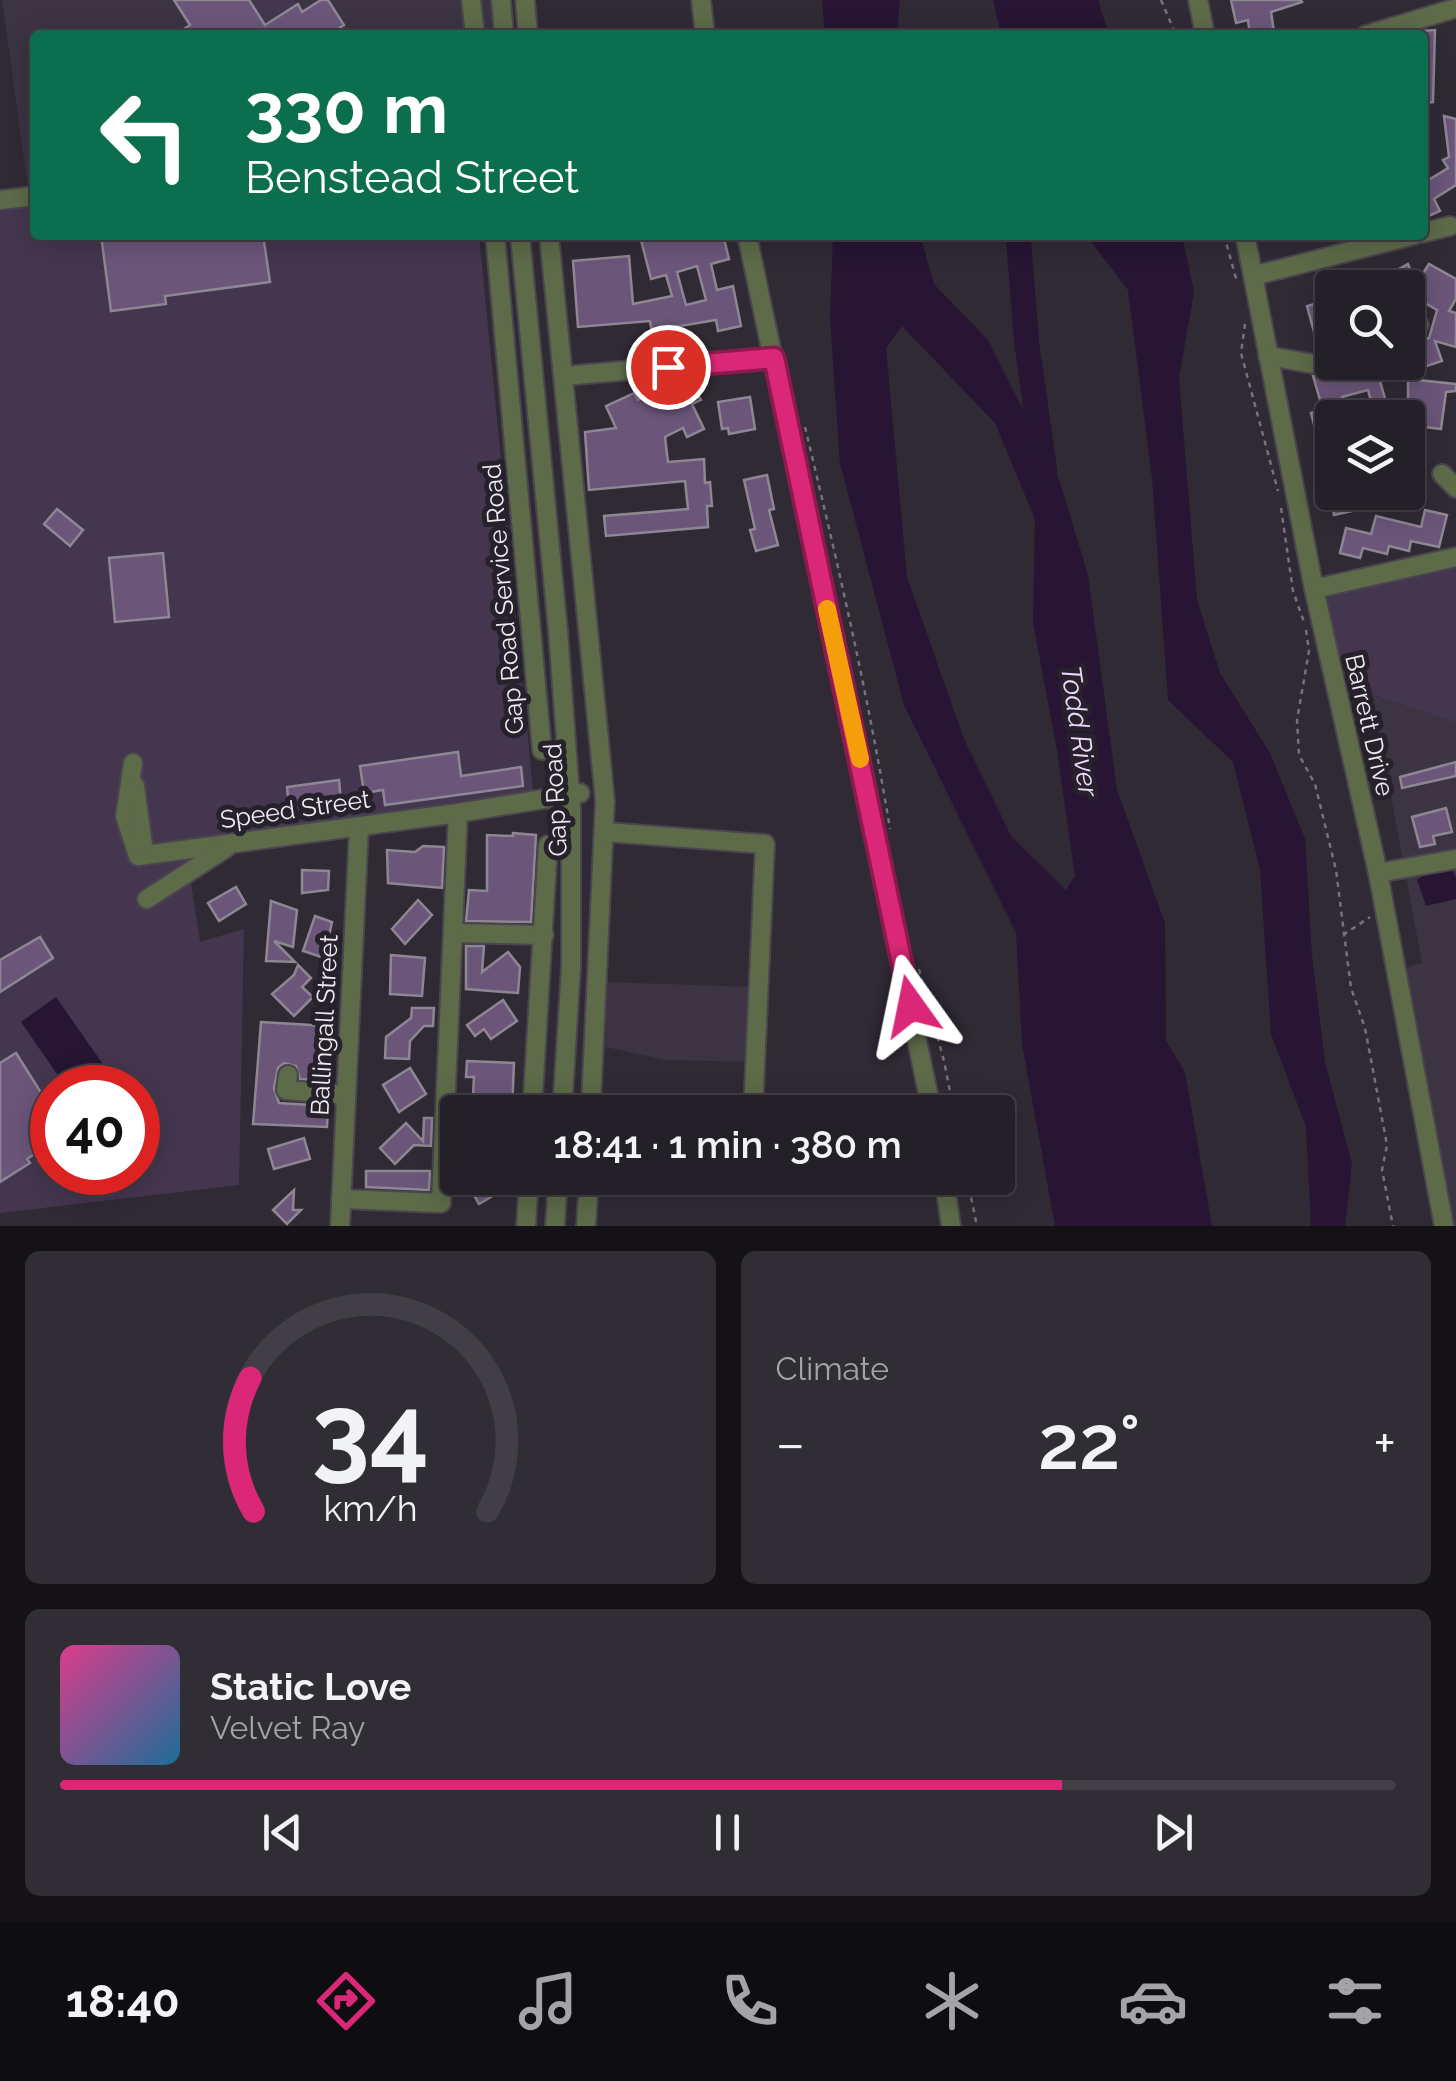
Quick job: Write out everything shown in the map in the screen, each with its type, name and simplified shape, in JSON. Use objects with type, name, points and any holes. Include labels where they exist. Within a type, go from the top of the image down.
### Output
[{"type":"street","points":[[471,0],[476,30]]},
{"type":"street","points":[[501,0],[504,30]]},
{"type":"street","points":[[525,0],[528,30]]},
{"type":"street","points":[[701,0],[704,30]]},
{"type":"street","points":[[1198,0],[1204,30]]},
{"type":"street","points":[[1383,30],[1456,8]]},
{"type":"street","points":[[0,200],[30,197]]},
{"type":"street","points":[[1428,232],[1450,226]]},
{"type":"street","name":"Gap Road Service Road","points":[[494,240],[542,750]]},
{"type":"street","name":"Gap Road","points":[[525,240],[531,272],[529,321],[582,896],[570,974],[563,1095]]},
{"type":"street","points":[[549,240],[606,832],[591,1095]]},
{"type":"street","points":[[748,240],[928,1095]]},
{"type":"street","name":"Barrett Drive","points":[[1245,240],[1245,280],[1268,356],[1314,589],[1378,873],[1444,1226]]},
{"type":"street","points":[[1245,280],[1395,240]]},
{"type":"street","points":[[1268,356],[1315,364]]},
{"type":"street","points":[[563,376],[774,358]]},
{"type":"street","name":"Gap Road Service Road","points":[[514,443],[540,440]]},
{"type":"street","points":[[1442,474],[1456,488]]},
{"type":"street","name":"Gap Road Service Road","points":[[544,481],[575,487]]},
{"type":"street","points":[[1314,589],[1456,557]]},
{"type":"street","name":"Speed Street","points":[[141,856],[458,813],[576,802]]},
{"type":"street","points":[[341,1199],[440,1203],[458,813]]},
{"type":"street","name":"Ballingall Street","points":[[340,1226],[358,826]]},
{"type":"street","points":[[606,832],[765,844],[754,1095]]},
{"type":"street","points":[[148,899],[240,841]]},
{"type":"street","points":[[533,1095],[548,845]]},
{"type":"street","points":[[1378,873],[1456,859]]},
{"type":"street","points":[[454,932],[544,935]]},
{"type":"street","points":[[542,971],[570,974]]},
{"type":"street","points":[[288,1075],[286,1090],[346,1096]]},
{"type":"street","points":[[526,1226],[528,1195]]},
{"type":"street","points":[[946,1195],[951,1226]]},
{"type":"street","points":[[556,1216],[586,1217]]},
{"type":"path","points":[[1160,0],[1174,30]]},
{"type":"path","points":[[1226,240],[1245,280]]},
{"type":"path","points":[[1246,316],[1241,353],[1280,500],[1293,591],[1308,640],[1297,720],[1300,755],[1315,784],[1336,870],[1342,936],[1388,1145],[1382,1170],[1393,1226]]},
{"type":"path","points":[[804,425],[874,734],[892,842]]},
{"type":"path","points":[[1342,936],[1385,910]]},
{"type":"path","points":[[915,954],[951,1095]]},
{"type":"path","points":[[971,1195],[977,1226]]},
{"type":"shaded area","points":[[2,0],[493,0],[496,30],[30,30],[29,196]]},
{"type":"shaded area","points":[[249,0],[294,0],[298,4],[256,30],[250,30]]},
{"type":"shaded area","points":[[30,197],[30,240],[479,240],[533,790],[458,813],[186,850],[200,942],[244,929],[239,1185],[160,1194],[160,1065],[30,1065],[30,1195],[154,1195],[0,1213],[0,200]]},
{"type":"shaded area","points":[[1456,557],[1456,723],[1373,695],[1338,695],[1314,589]]},
{"type":"shaded area","points":[[1372,695],[1456,723],[1456,1226],[1444,1226],[1396,970],[1422,963]]},
{"type":"shaded area","points":[[607,982],[756,987],[753,1062],[667,1060],[605,1047]]},
{"type":"water","points":[[822,0],[900,0],[897,30],[825,30]]},
{"type":"water","points":[[993,0],[1098,0],[1107,30],[1000,30]]},
{"type":"water","points":[[833,240],[921,240],[934,284],[987,339],[1060,482],[1088,575],[1117,790],[1165,923],[1166,1041],[1185,1072],[1212,1226],[1055,1226],[1022,1044],[1016,933],[904,705],[840,463],[830,320]],"holes":[[[902,326],[995,423],[1035,519],[1033,623],[1075,876],[1066,890],[1011,836],[964,739],[907,577],[886,348]]]},
{"type":"water","points":[[1090,240],[1183,240],[1194,292],[1179,378],[1197,600],[1220,673],[1270,753],[1305,839],[1312,955],[1325,1062],[1352,1164],[1345,1226],[1311,1226],[1306,1127],[1271,1034],[1260,869],[1233,762],[1168,700],[1152,478],[1128,290]]},
{"type":"water","points":[[1451,867],[1456,878],[1456,899],[1426,906],[1417,880]]},
{"type":"water","points":[[56,997],[104,1065],[51,1065],[21,1022]]},
{"type":"building","points":[[174,0],[249,0],[265,25],[298,4],[302,12],[328,0],[344,25],[336,30],[182,30],[190,25]]},
{"type":"building","points":[[1231,0],[1302,2],[1271,12],[1274,30],[1249,30],[1248,20],[1236,23]]},
{"type":"building","points":[[1435,30],[1433,102],[1428,102],[1428,31]]},
{"type":"building","points":[[1444,116],[1456,119],[1456,185],[1434,199],[1440,211],[1428,216],[1428,180],[1448,168],[1443,160],[1449,157]]},
{"type":"building","points":[[102,240],[264,240],[270,282],[165,296],[166,304],[111,311]]},
{"type":"building","points":[[641,240],[724,240],[729,259],[711,264],[717,290],[733,286],[741,326],[718,331],[716,320],[674,327],[677,339],[654,344],[650,321],[578,327],[573,261],[629,256],[633,304],[672,296],[666,275],[651,279]],"holes":[[[697,266],[706,300],[686,305],[677,272]]]},
{"type":"building","points":[[1429,264],[1456,279],[1456,299],[1449,311],[1456,313],[1456,347],[1435,341],[1442,361],[1425,366],[1425,339],[1429,338],[1437,310],[1425,303],[1425,270]]},
{"type":"building","points":[[1315,304],[1315,332],[1314,332],[1307,306]]},
{"type":"building","points":[[1313,376],[1315,380],[1383,380],[1380,381],[1385,400],[1371,400],[1368,390],[1342,397],[1343,400],[1320,400]]},
{"type":"building","points":[[1408,380],[1456,384],[1456,391],[1446,392],[1441,429],[1425,427],[1425,400],[1408,400]]},
{"type":"building","points":[[694,387],[701,400],[692,404],[704,429],[687,437],[683,428],[665,437],[668,462],[704,459],[705,483],[710,482],[712,506],[707,506],[708,527],[606,536],[604,516],[688,509],[685,481],[589,490],[585,432],[616,428],[606,406],[634,393],[638,400],[652,393],[655,399],[674,390],[677,395]]},
{"type":"building","points":[[750,397],[755,429],[729,434],[728,428],[722,429],[718,402]]},
{"type":"building","points":[[767,475],[774,509],[769,510],[778,545],[756,551],[744,480]]},
{"type":"building","points":[[57,509],[83,530],[70,546],[44,524]]},
{"type":"building","points":[[1425,510],[1447,515],[1439,547],[1411,541],[1409,551],[1389,546],[1387,554],[1363,548],[1360,558],[1340,553],[1346,528],[1371,534],[1376,516],[1421,527]]},
{"type":"building","points":[[163,553],[169,617],[115,622],[109,558]]},
{"type":"building","points":[[458,752],[461,776],[521,767],[523,786],[385,805],[383,790],[364,793],[360,766]]},
{"type":"building","points":[[1456,762],[1456,776],[1402,788],[1400,777]]},
{"type":"building","points":[[339,780],[341,802],[289,808],[287,787]]},
{"type":"building","points":[[1446,808],[1452,832],[1433,836],[1435,844],[1420,847],[1412,817]]},
{"type":"building","points":[[487,835],[536,835],[531,922],[466,921],[469,890],[487,891]]},
{"type":"building","points":[[423,846],[444,847],[442,888],[388,883],[387,850],[415,852]]},
{"type":"building","points":[[302,870],[329,871],[328,890],[302,893]]},
{"type":"building","points":[[236,887],[246,904],[219,921],[208,903]]},
{"type":"building","points":[[418,900],[432,915],[405,944],[392,929]]},
{"type":"building","points":[[271,901],[297,910],[293,947],[274,941],[295,962],[266,961]]},
{"type":"building","points":[[315,916],[332,922],[324,958],[303,951]]},
{"type":"building","points":[[40,937],[53,958],[0,992],[0,960]]},
{"type":"building","points":[[466,946],[484,946],[482,972],[508,952],[520,967],[518,993],[466,989]]},
{"type":"building","points":[[391,955],[425,958],[422,996],[390,994]]},
{"type":"building","points":[[298,965],[311,978],[302,987],[313,997],[294,1016],[272,994],[294,975]]},
{"type":"building","points":[[503,1000],[517,1021],[491,1039],[484,1029],[475,1036],[467,1025]]},
{"type":"building","points":[[412,1008],[434,1008],[433,1026],[424,1026],[410,1041],[409,1059],[385,1058],[386,1037],[411,1018]]},
{"type":"building","points":[[261,1022],[328,1026],[325,1081],[300,1079],[296,1066],[284,1063],[278,1068],[274,1088],[279,1103],[328,1106],[327,1127],[253,1124]]},
{"type":"building","points":[[16,1053],[30,1075],[30,1163],[0,1182],[0,1063]]},
{"type":"building","points":[[467,1061],[514,1063],[513,1095],[473,1095],[474,1077],[466,1077]]},
{"type":"building","points":[[410,1068],[426,1094],[399,1112],[383,1085]]},
{"type":"building","points":[[424,1118],[432,1118],[431,1146],[414,1145],[395,1164],[380,1148],[406,1123],[423,1141]]},
{"type":"building","points":[[304,1138],[310,1159],[274,1169],[268,1149]]},
{"type":"building","points":[[366,1171],[430,1171],[429,1190],[366,1187]]},
{"type":"building","points":[[294,1190],[293,1210],[301,1210],[287,1224],[273,1210]]},
{"type":"building","points":[[474,1195],[494,1195],[479,1204]]},
{"type":"waterway","name":"Todd River","points":[[1018,240],[1027,345],[1045,473]]},
{"type":"slow traffic","points":[[827,609],[860,759]]},
{"type":"route","points":[[668,367],[774,358],[911,1006]]}]
